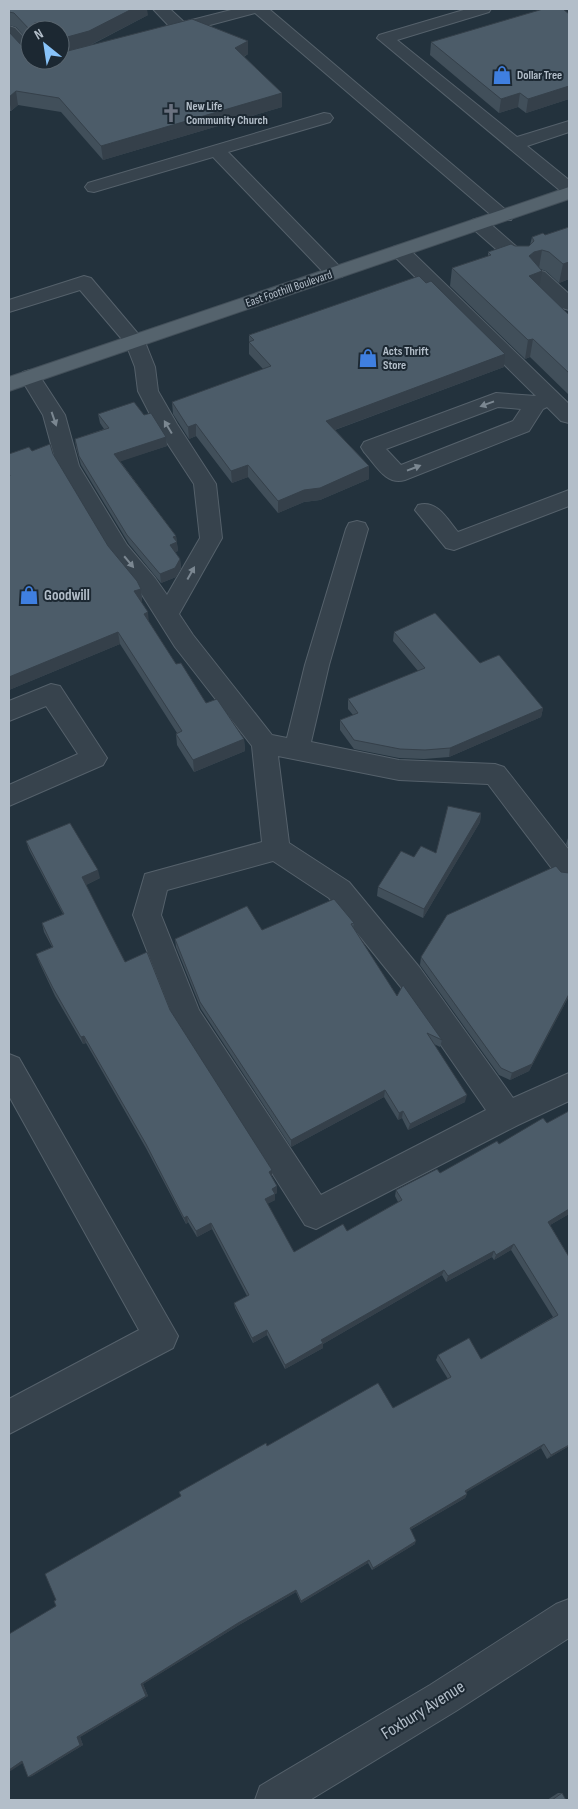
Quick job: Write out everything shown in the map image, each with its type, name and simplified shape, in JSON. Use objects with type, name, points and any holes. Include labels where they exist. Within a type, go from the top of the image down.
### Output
[{"type":"main road","name":"East Foothill Boulevard","points":[[9,384],[569,193]]},
{"type":"street","points":[[161,9],[181,28]]},
{"type":"street","points":[[153,35],[253,9]]},
{"type":"street","points":[[260,9],[504,216]]},
{"type":"street","points":[[482,9],[385,38],[569,189]]},
{"type":"street","points":[[9,30],[20,43]]},
{"type":"street","points":[[94,187],[324,118]]},
{"type":"street","points":[[514,144],[569,126]]},
{"type":"street","points":[[216,150],[335,273]]},
{"type":"street","points":[[479,224],[519,259]]},
{"type":"street","points":[[400,251],[543,401],[569,416]]},
{"type":"street","points":[[538,276],[569,304]]},
{"type":"street","points":[[9,306],[84,282],[135,342],[144,367],[148,391],[167,426],[205,484],[211,538],[167,616]]},
{"type":"street","points":[[30,377],[54,415],[68,466],[119,551],[147,584],[184,641],[264,743],[276,849]]},
{"type":"street","points":[[496,400],[543,401],[521,426],[397,475],[372,447],[496,400]]},
{"type":"street","points":[[426,510],[454,542],[569,498]]},
{"type":"street","points":[[297,750],[317,665],[357,528]]},
{"type":"street","points":[[9,711],[51,693],[94,758],[9,796]]},
{"type":"street","points":[[264,743],[399,770],[495,774],[569,870]]},
{"type":"street","points":[[507,1115],[410,977],[339,890],[276,849],[155,882],[147,915],[187,1017],[316,1214],[507,1115],[569,1087]]},
{"type":"street","points":[[9,1068],[161,1336],[9,1417]]},
{"type":"street","name":"Foxbury Avenue","points":[[274,1800],[443,1698],[569,1616]]},
{"type":"building","points":[[9,9],[132,9],[89,31],[70,36],[70,20],[21,20],[14,13],[9,12]]},
{"type":"building","points":[[543,9],[563,9],[569,14],[569,86],[528,99],[520,93],[501,99],[431,42]]},
{"type":"building","points":[[192,19],[248,41],[235,48],[282,93],[101,146],[59,98],[16,91],[9,97],[9,32],[20,44],[20,70],[70,70],[70,50]]},
{"type":"building","points":[[569,227],[569,262],[563,264],[549,252],[542,250],[534,252],[529,256],[542,271],[529,276],[569,315],[569,373],[533,339],[528,340],[452,268],[491,255],[488,252],[511,244],[515,246],[529,246],[534,241],[532,237]]},
{"type":"building","points":[[419,276],[426,283],[431,281],[505,354],[326,421],[369,466],[320,488],[304,490],[278,501],[248,465],[231,471],[196,424],[188,427],[172,402],[271,366],[249,342],[254,340],[249,335]]},
{"type":"building","points":[[134,402],[144,415],[151,413],[166,437],[114,454],[176,536],[173,537],[177,542],[170,545],[180,559],[175,568],[160,574],[127,535],[79,456],[75,439],[109,428],[98,414]]},
{"type":"building","points":[[50,444],[53,454],[108,546],[137,581],[141,589],[134,591],[148,612],[144,614],[176,664],[181,663],[206,703],[217,699],[244,739],[193,760],[176,734],[182,731],[118,632],[9,677],[9,454],[29,447],[32,451]]},
{"type":"building","points":[[435,613],[480,663],[499,655],[543,708],[450,748],[400,749],[354,740],[340,720],[358,713],[348,699],[425,668],[394,632]]},
{"type":"building","points":[[448,806],[481,813],[424,909],[378,887],[401,851],[414,857],[421,846],[436,853]]},
{"type":"building","points":[[70,823],[98,870],[82,877],[125,962],[147,952],[170,1010],[272,1170],[269,1172],[277,1186],[272,1189],[275,1194],[265,1199],[294,1252],[343,1224],[347,1231],[402,1200],[396,1190],[437,1169],[440,1173],[497,1141],[499,1144],[543,1118],[547,1123],[569,1111],[569,1209],[548,1222],[569,1257],[569,1445],[551,1455],[544,1444],[465,1491],[467,1494],[410,1528],[416,1541],[373,1568],[369,1560],[301,1601],[296,1590],[238,1623],[141,1684],[146,1696],[77,1737],[80,1745],[28,1777],[22,1761],[9,1770],[9,1634],[56,1606],[54,1601],[56,1600],[45,1574],[181,1496],[179,1492],[266,1443],[267,1446],[378,1383],[393,1408],[451,1377],[438,1355],[469,1338],[481,1359],[558,1315],[514,1244],[496,1255],[494,1251],[448,1276],[444,1270],[321,1340],[323,1343],[285,1365],[267,1330],[252,1338],[234,1303],[249,1295],[211,1223],[196,1231],[187,1216],[184,1218],[146,1144],[84,1036],[81,1037],[36,954],[53,947],[42,923],[64,914],[26,841]]},
{"type":"building","points":[[556,866],[561,872],[569,873],[569,994],[532,1064],[512,1073],[501,1068],[421,957],[447,915]]},
{"type":"building","points":[[334,899],[354,923],[351,924],[397,996],[403,985],[442,1040],[427,1033],[467,1095],[410,1124],[403,1111],[399,1113],[385,1090],[291,1140],[200,1002],[175,939],[247,906],[262,930]]},
{"type":"building","points":[[562,1793],[566,1800],[552,1800]]},
{"type":"place","name":"Dollar Tree","points":[[502,75]]},
{"type":"place","name":"New Life Community Church","points":[[171,113]]},
{"type":"place","name":"Acts Thrift Store","points":[[368,358]]},
{"type":"place","name":"Goodwill","points":[[29,595]]}]
